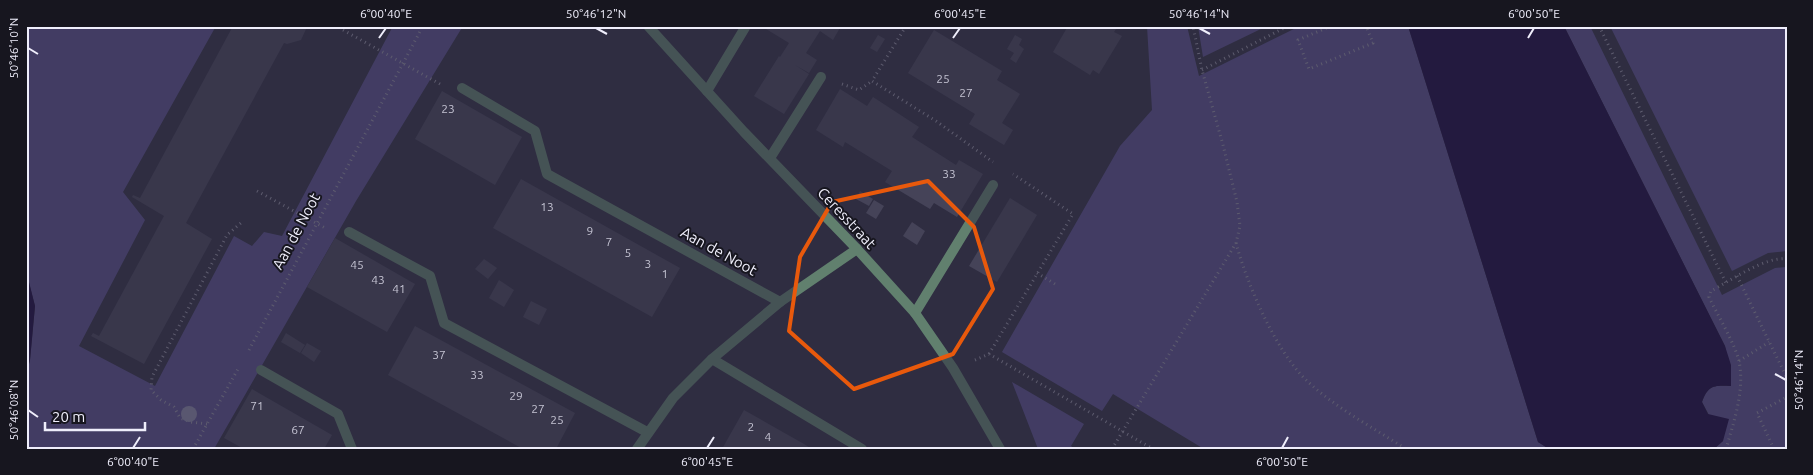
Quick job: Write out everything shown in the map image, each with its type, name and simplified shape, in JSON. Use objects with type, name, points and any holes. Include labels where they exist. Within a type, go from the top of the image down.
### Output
[{"type":"street","name":"Ceresstraat","points":[[648,26],[857,249],[914,313],[953,368],[1000,449]]},
{"type":"street","points":[[707,91],[746,26]]},
{"type":"street","points":[[770,158],[821,77]]},
{"type":"street","name":"Aan de Noot","points":[[462,88],[535,130],[547,174],[780,302]]},
{"type":"street","points":[[914,313],[992,185]]},
{"type":"street","points":[[349,232],[430,276],[444,323],[647,432]]},
{"type":"street","points":[[637,449],[647,432],[673,398],[712,360],[780,302],[857,249]]},
{"type":"street","points":[[712,360],[862,449]]},
{"type":"street","points":[[261,370],[338,414],[352,449]]},
{"type":"path","name":"Aan de Noot","points":[[248,351],[423,26]]},
{"type":"path","points":[[1112,449],[1236,243],[1240,226],[1237,202],[1202,70],[1193,26]]},
{"type":"path","points":[[1202,70],[1288,26]]},
{"type":"path","points":[[1313,26],[1316,32]]},
{"type":"path","points":[[1331,26],[1298,40],[1310,69],[1373,43],[1366,26]]},
{"type":"path","points":[[1599,26],[1726,283]]},
{"type":"path","points":[[343,30],[444,86]]},
{"type":"path","points":[[821,77],[860,90],[872,81]]},
{"type":"path","points":[[257,191],[317,224]]},
{"type":"path","points":[[207,424],[191,422],[180,418],[174,407],[161,400],[151,390],[152,377],[228,235],[242,222]]},
{"type":"path","points":[[1236,243],[1242,268],[1262,312],[1285,354],[1305,378],[1339,406],[1406,449]]},
{"type":"path","points":[[1726,449],[1740,388],[1738,361],[1709,297],[1711,291],[1737,276],[1762,264],[1781,258],[1787,259]]},
{"type":"path","points":[[1038,273],[1054,284]]},
{"type":"path","points":[[1737,276],[1787,378]]},
{"type":"path","points":[[1738,361],[1769,342]]},
{"type":"path","points":[[953,368],[990,354],[1153,449]]},
{"type":"path","points":[[193,449],[239,368]]},
{"type":"path","points":[[1774,449],[1757,413],[1787,397]]},
{"type":"highlighted area","points":[[928,181],[974,227],[993,289],[953,354],[854,389],[789,331],[800,257],[832,202]]},
{"type":"shaded area","points":[[26,26],[216,26],[123,192],[145,220],[79,346],[155,386],[234,236],[252,246],[264,232],[282,236],[393,26],[463,26],[356,201],[214,449],[26,449],[26,376],[30,360],[35,306],[29,283],[26,282]]},
{"type":"shaded area","points":[[1147,26],[1187,26],[1199,76],[1300,26],[1408,26],[1538,442],[1549,449],[1204,449],[1113,394],[1102,411],[1002,352],[1120,146],[1152,110]]},
{"type":"shaded area","points":[[1198,26],[1267,26],[1203,57]]},
{"type":"shaded area","points":[[1408,26],[1564,26],[1725,346],[1731,365],[1731,386],[1712,387],[1702,402],[1708,414],[1729,419],[1723,441],[1714,449],[1549,449],[1538,442]]},
{"type":"shaded area","points":[[1564,26],[1590,26],[1722,295],[1775,268],[1787,267],[1787,449],[1714,449],[1723,441],[1702,402],[1712,387],[1731,386],[1725,346]]},
{"type":"shaded area","points":[[1610,26],[1787,26],[1787,251],[1768,253],[1732,271]]},
{"type":"shaded area","points":[[26,282],[29,282],[35,306],[30,360],[26,376]]},
{"type":"shaded area","points":[[1012,382],[1084,424],[1071,446],[1075,449],[1038,449]]},
{"type":"building","points":[[233,26],[307,27],[301,40],[287,44],[284,43],[186,223],[212,239],[144,364],[91,336],[93,333],[99,336],[164,216],[132,197],[133,195],[140,198]]},
{"type":"building","points":[[761,26],[841,26],[833,40],[820,31],[806,53],[817,60],[809,73],[795,65],[809,74],[784,114],[754,96],[789,43]]},
{"type":"building","points":[[1068,26],[1118,26],[1114,32],[1122,36],[1099,74],[1093,70],[1090,75],[1053,52]]},
{"type":"building","points":[[934,30],[1002,71],[997,80],[1020,94],[1002,123],[1013,130],[1004,145],[969,124],[975,114],[908,73]]},
{"type":"building","points":[[878,35],[885,39],[877,52],[870,48]]},
{"type":"building","points":[[1015,35],[1022,39],[1019,45],[1024,49],[1016,63],[1010,59],[1014,53],[1007,49]]},
{"type":"building","points":[[840,89],[867,106],[873,97],[919,127],[912,137],[956,165],[959,160],[983,174],[957,217],[934,203],[930,209],[885,182],[892,171],[845,142],[843,147],[816,130]]},
{"type":"building","points":[[442,91],[522,137],[495,185],[415,139]]},
{"type":"building","points":[[521,179],[680,268],[652,317],[493,228]]},
{"type":"building","points":[[860,191],[873,199],[869,206],[856,199]]},
{"type":"building","points":[[1010,198],[1037,215],[997,282],[969,266]]},
{"type":"building","points":[[874,200],[884,206],[876,219],[866,213]]},
{"type":"building","points":[[912,222],[925,231],[917,245],[903,236]]},
{"type":"building","points":[[335,238],[415,284],[387,332],[307,287]]},
{"type":"building","points":[[484,259],[497,268],[488,279],[475,269]]},
{"type":"building","points":[[499,280],[514,290],[504,307],[489,298]]},
{"type":"building","points":[[531,301],[547,309],[539,325],[523,317]]},
{"type":"building","points":[[415,326],[575,413],[556,449],[523,449],[388,375]]},
{"type":"building","points":[[286,333],[305,345],[300,353],[281,342]]},
{"type":"building","points":[[307,343],[321,351],[314,362],[301,353]]},
{"type":"building","points":[[252,389],[332,435],[324,449],[244,449],[224,438]]},
{"type":"building","points":[[744,410],[804,444],[812,449],[722,449]]}]
